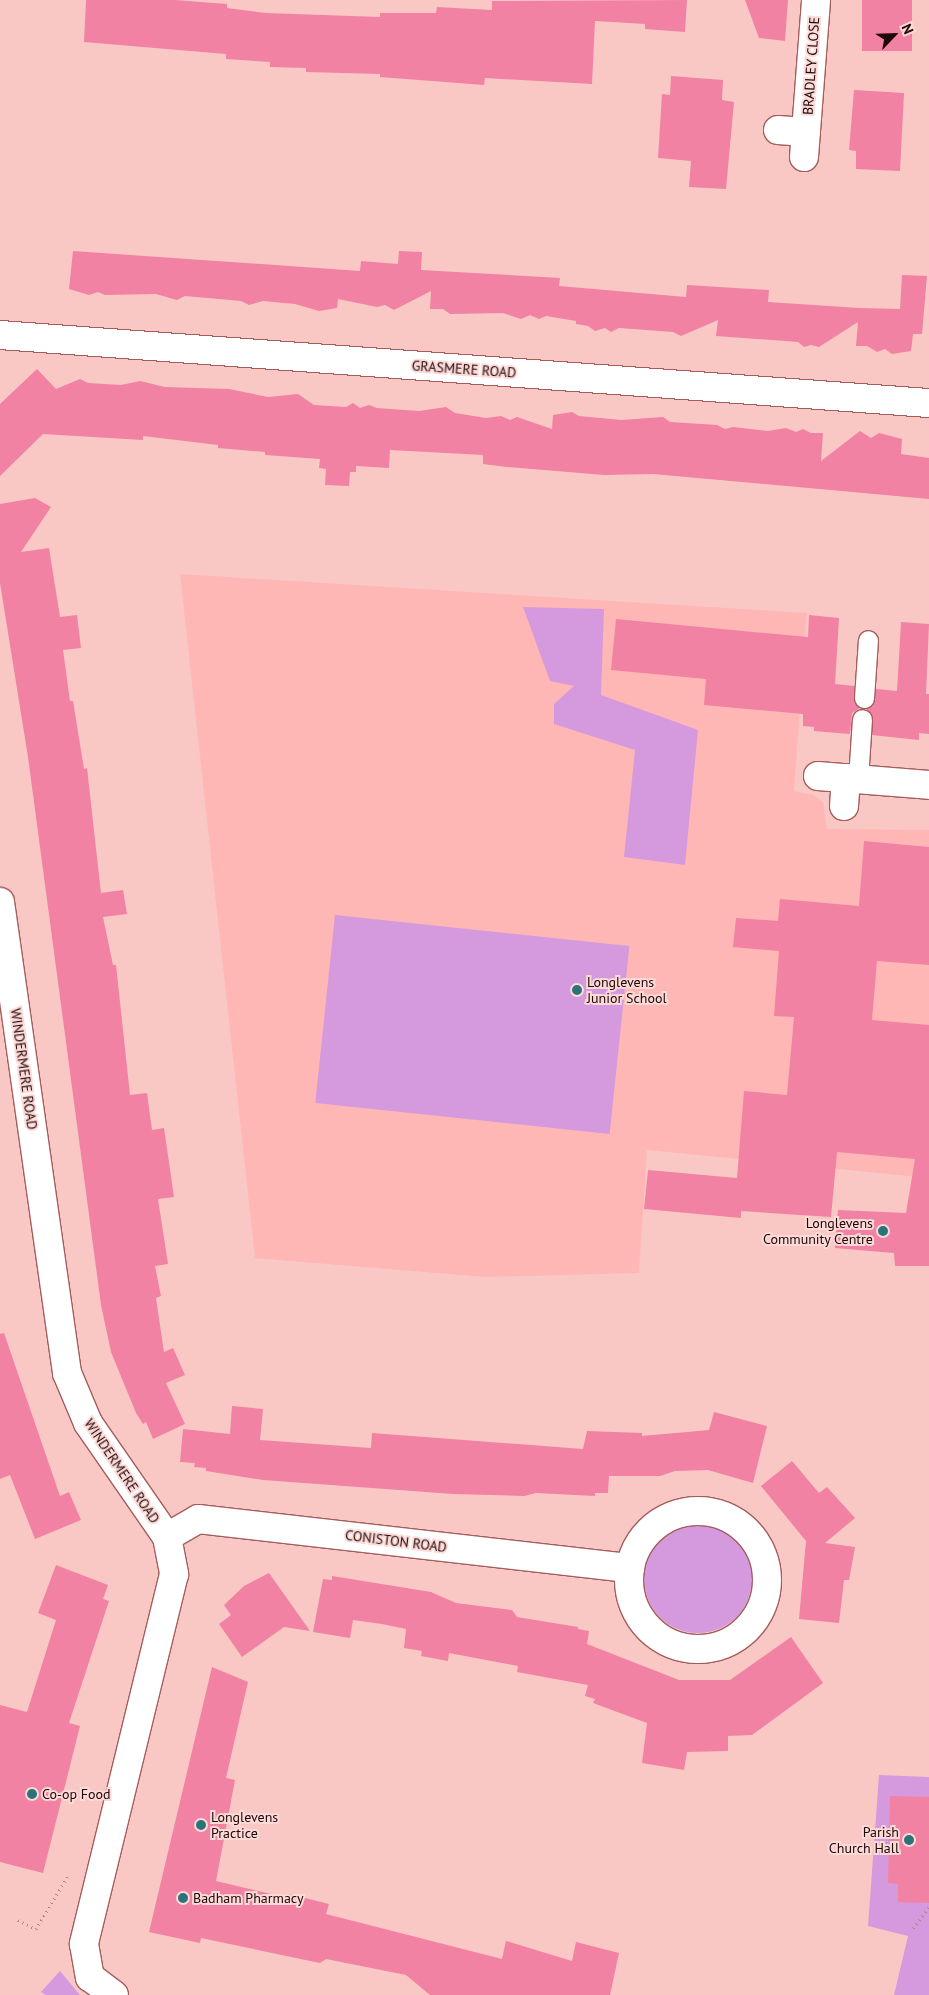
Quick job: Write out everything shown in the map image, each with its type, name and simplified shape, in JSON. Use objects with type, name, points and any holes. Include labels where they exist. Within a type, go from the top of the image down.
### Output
[{"type":"street","name":"BRADLEY CLOSE","points":[[778,130],[805,145],[816,0]]},
{"type":"street","name":"GRASMERE ROAD","points":[[0,335],[929,403]]},
{"type":"street","points":[[818,776],[929,785]]},
{"type":"street","points":[[844,806],[852,778]]},
{"type":"street","name":"WINDERMERE ROAD","points":[[0,902],[68,1372],[88,1423],[167,1537],[174,1574],[84,1944],[90,1977],[114,1995]]},
{"type":"street","points":[[688,1511],[706,1511],[740,1524],[753,1537],[762,1552],[768,1588],[754,1621],[742,1634],[717,1646],[690,1649],[665,1640],[644,1623],[630,1590],[630,1568],[643,1538],[655,1525],[688,1511]]},
{"type":"street","name":"CONISTON ROAD","points":[[167,1537],[198,1519],[630,1568]]},
{"type":"lane","points":[[864,698],[868,640]]},
{"type":"lane","points":[[852,778],[862,719]]},
{"type":"path","points":[[18,1920],[36,1929],[72,1870],[101,1871]]},
{"type":"path","points":[[913,1928],[929,1908]]},
{"type":"shaded area","name":"Longlevens Junior School","points":[[180,574],[807,613],[794,791],[813,795],[823,802],[827,829],[929,830],[929,1178],[647,1150],[639,1273],[485,1277],[255,1258]]},
{"type":"shaded area","points":[[523,607],[604,609],[601,695],[698,730],[685,865],[624,857],[635,750],[554,724],[554,704],[574,686],[550,681]]},
{"type":"shaded area","points":[[335,915],[629,946],[610,1134],[315,1103]]},
{"type":"shaded area","points":[[698,1525],[719,1529],[737,1540],[748,1558],[752,1579],[748,1600],[737,1618],[719,1629],[698,1633],[677,1629],[659,1618],[648,1600],[644,1579],[648,1558],[659,1540],[677,1529]]},
{"type":"shaded area","points":[[879,1775],[929,1777],[929,1995],[894,1995],[908,1936],[868,1926]]},
{"type":"shaded area","points":[[60,1971],[80,1995],[46,1995],[41,1992]]},
{"type":"building","points":[[86,0],[175,0],[227,4],[227,8],[266,13],[380,17],[380,13],[436,13],[437,7],[492,10],[492,1],[687,0],[685,32],[645,29],[645,24],[595,21],[592,84],[485,78],[484,85],[380,77],[380,74],[306,72],[306,68],[270,67],[270,62],[226,59],[226,54],[84,42]]},
{"type":"building","points":[[745,0],[788,0],[785,41],[759,38]]},
{"type":"building","points":[[862,0],[912,0],[912,51],[862,51]]},
{"type":"building","points":[[671,76],[723,80],[722,100],[734,102],[726,189],[689,187],[691,161],[658,158],[662,94],[670,95]]},
{"type":"building","points":[[854,90],[904,93],[900,171],[856,169],[856,151],[849,150]]},
{"type":"building","points":[[73,251],[360,271],[361,261],[398,264],[399,251],[422,252],[421,270],[560,278],[559,286],[686,297],[687,285],[769,290],[768,302],[859,308],[900,309],[902,275],[927,276],[922,334],[913,334],[911,351],[892,354],[885,349],[877,352],[867,346],[856,346],[858,322],[819,347],[811,345],[804,347],[798,342],[716,336],[718,320],[681,336],[673,332],[619,328],[611,332],[605,328],[595,331],[588,326],[576,324],[576,321],[546,316],[539,319],[530,315],[521,319],[503,313],[450,314],[443,309],[430,309],[431,291],[394,310],[385,305],[377,307],[338,299],[337,308],[319,311],[295,304],[263,301],[249,305],[241,301],[185,296],[177,300],[156,294],[105,295],[98,292],[89,295],[69,289]]},
{"type":"building","points":[[37,369],[56,389],[80,379],[88,383],[121,385],[140,381],[165,387],[229,389],[268,397],[298,394],[314,405],[346,407],[353,403],[360,408],[369,405],[377,408],[419,411],[446,407],[455,413],[486,418],[501,416],[510,420],[517,417],[552,429],[553,415],[572,412],[579,416],[621,420],[663,417],[670,422],[717,425],[725,429],[733,427],[768,431],[786,428],[796,432],[803,429],[811,433],[823,433],[821,461],[860,431],[871,438],[879,433],[902,439],[901,454],[929,458],[929,499],[653,474],[604,475],[507,467],[483,464],[483,455],[390,450],[389,468],[356,466],[356,472],[350,472],[349,486],[325,485],[326,469],[319,468],[320,459],[265,455],[265,452],[218,448],[218,445],[143,436],[143,440],[43,434],[0,476],[0,404]]},
{"type":"building","points":[[35,498],[51,507],[21,552],[49,548],[60,617],[77,615],[81,648],[63,650],[70,701],[73,701],[84,769],[87,768],[101,893],[123,890],[127,914],[103,917],[113,965],[116,965],[130,1095],[147,1093],[152,1130],[164,1128],[174,1197],[158,1199],[168,1264],[155,1266],[161,1296],[156,1298],[164,1352],[173,1348],[185,1375],[166,1383],[185,1424],[153,1439],[146,1422],[143,1424],[136,1413],[111,1352],[101,1305],[28,757],[0,583],[0,504]]},
{"type":"building","points":[[809,615],[839,618],[835,684],[854,686],[854,702],[860,708],[852,713],[850,734],[814,731],[814,727],[803,726],[803,714],[704,705],[706,679],[611,670],[616,619],[808,637]]},
{"type":"building","points":[[901,622],[929,624],[926,694],[929,694],[929,734],[919,733],[919,740],[872,735],[872,714],[866,709],[874,704],[876,689],[897,691]]},
{"type":"building","points":[[864,841],[929,847],[929,965],[877,961],[872,1020],[929,1025],[929,1266],[895,1266],[894,1253],[835,1248],[838,1210],[906,1213],[915,1159],[837,1152],[831,1217],[741,1211],[741,1218],[644,1209],[648,1170],[737,1178],[744,1091],[787,1095],[794,1017],[774,1016],[779,951],[733,947],[736,918],[778,921],[780,899],[859,906]]},
{"type":"building","points":[[4,1333],[60,1496],[69,1492],[81,1520],[35,1539],[10,1475],[0,1479],[0,1334]]},
{"type":"building","points":[[232,1406],[263,1409],[260,1440],[371,1448],[372,1433],[583,1449],[587,1431],[642,1433],[642,1436],[709,1430],[714,1412],[767,1426],[753,1483],[708,1470],[675,1471],[660,1476],[609,1476],[608,1493],[595,1493],[595,1496],[536,1493],[524,1496],[453,1494],[263,1480],[206,1471],[206,1468],[194,1467],[195,1463],[180,1462],[183,1429],[230,1434]]},
{"type":"building","points":[[792,1461],[819,1493],[827,1487],[855,1518],[825,1543],[855,1547],[849,1580],[844,1580],[839,1623],[799,1619],[806,1541],[761,1486]]},
{"type":"building","points":[[56,1565],[108,1585],[103,1599],[109,1601],[69,1723],[80,1726],[43,1873],[0,1862],[0,1705],[27,1712],[56,1620],[38,1613]]},
{"type":"building","points":[[269,1573],[310,1631],[284,1627],[242,1657],[219,1624],[231,1615],[224,1605],[244,1586]]},
{"type":"building","points":[[332,1576],[431,1592],[456,1603],[512,1610],[517,1617],[578,1627],[578,1629],[589,1631],[587,1644],[679,1680],[730,1680],[791,1637],[823,1683],[752,1735],[728,1736],[728,1751],[687,1752],[684,1770],[642,1763],[647,1723],[593,1703],[595,1699],[585,1696],[588,1685],[517,1672],[518,1666],[449,1653],[448,1661],[421,1656],[422,1651],[404,1648],[406,1629],[382,1624],[353,1620],[350,1638],[313,1632],[323,1579],[332,1580]]},
{"type":"building","points":[[212,1667],[248,1682],[226,1778],[235,1780],[216,1881],[288,1898],[289,1894],[329,1904],[326,1914],[502,1959],[506,1941],[572,1961],[576,1942],[619,1953],[610,1995],[430,1995],[406,1975],[326,1959],[320,1963],[201,1938],[200,1943],[149,1932]]},
{"type":"building","name":"Parish Church Hall","points":[[890,1796],[929,1797],[929,1903],[898,1902],[898,1884],[888,1883]]},
{"type":"place","name":"Longlevens Junior School","points":[[577,990]]},
{"type":"place","name":"Longlevens Community Centre","points":[[883,1231]]},
{"type":"place","name":"Co-op Food","points":[[32,1794]]},
{"type":"place","name":"Longlevens Practice","points":[[201,1825]]},
{"type":"place","name":"Parish Church Hall","points":[[909,1840]]},
{"type":"place","name":"Badham Pharmacy","points":[[183,1898]]}]
